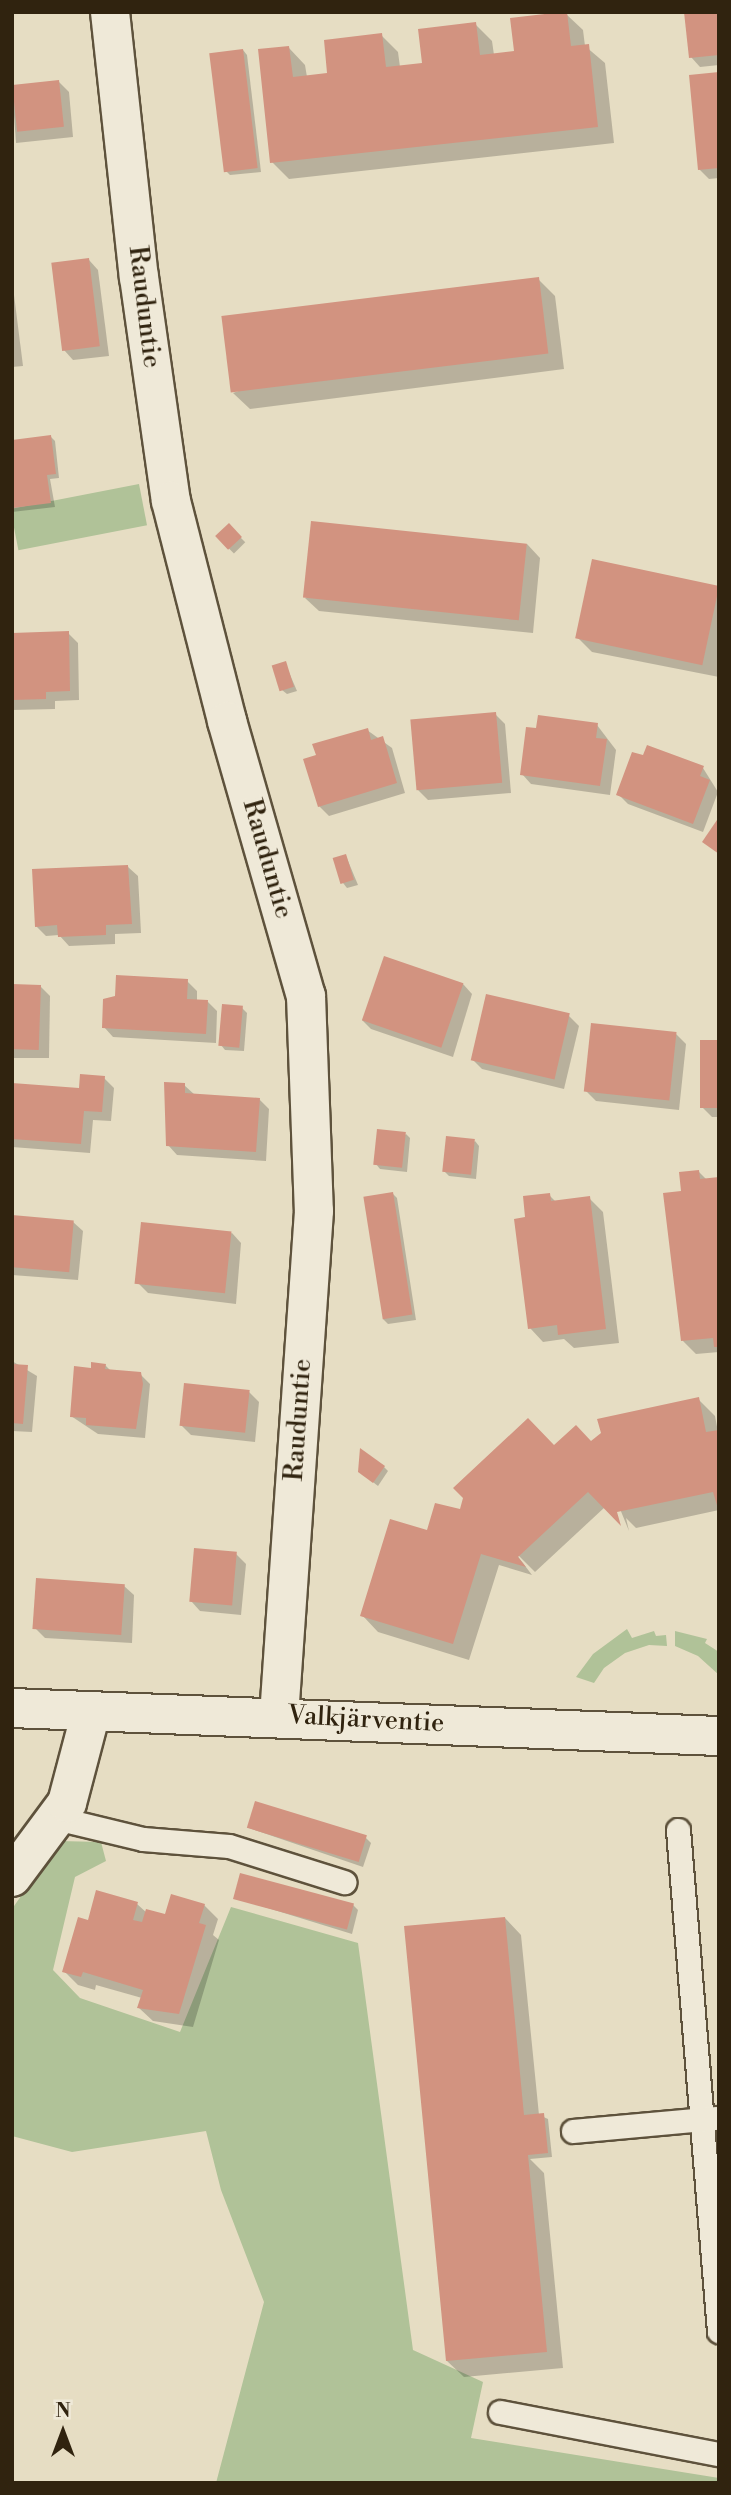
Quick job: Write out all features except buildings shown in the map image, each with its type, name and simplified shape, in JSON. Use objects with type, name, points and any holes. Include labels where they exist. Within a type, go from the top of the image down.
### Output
[{"type":"street","name":"Rauduntie","points":[[110,12],[139,277],[171,501],[227,721],[306,996],[314,1211],[279,1716]]},
{"type":"street","name":"Valkjärventie","points":[[12,1708],[279,1716],[719,1736]]},
{"type":"street","points":[[12,1877],[67,1803],[91,1712]]},
{"type":"lane","points":[[56,1818],[143,1839],[229,1846],[344,1882]]},
{"type":"lane","points":[[678,1830],[711,2118],[719,2331]]},
{"type":"lane","points":[[573,2131],[711,2118]]},
{"type":"lane","points":[[500,2412],[719,2454]]},
{"type":"green space","points":[[139,484],[147,525],[18,550],[12,509]]},
{"type":"green space","points":[[627,1629],[632,1638],[654,1631],[656,1636],[666,1635],[667,1646],[649,1645],[625,1653],[604,1668],[594,1683],[576,1677],[593,1654]]},
{"type":"green space","points":[[675,1631],[707,1639],[705,1643],[719,1652],[719,1675],[698,1656],[675,1646]]},
{"type":"green space","points":[[59,1841],[101,1842],[106,1861],[75,1877],[53,1970],[80,1998],[180,2032],[231,1907],[358,1943],[413,2350],[483,2382],[471,2438],[719,2478],[719,2483],[216,2483],[264,2302],[221,2190],[206,2131],[72,2152],[12,2136],[12,1909]]}]
